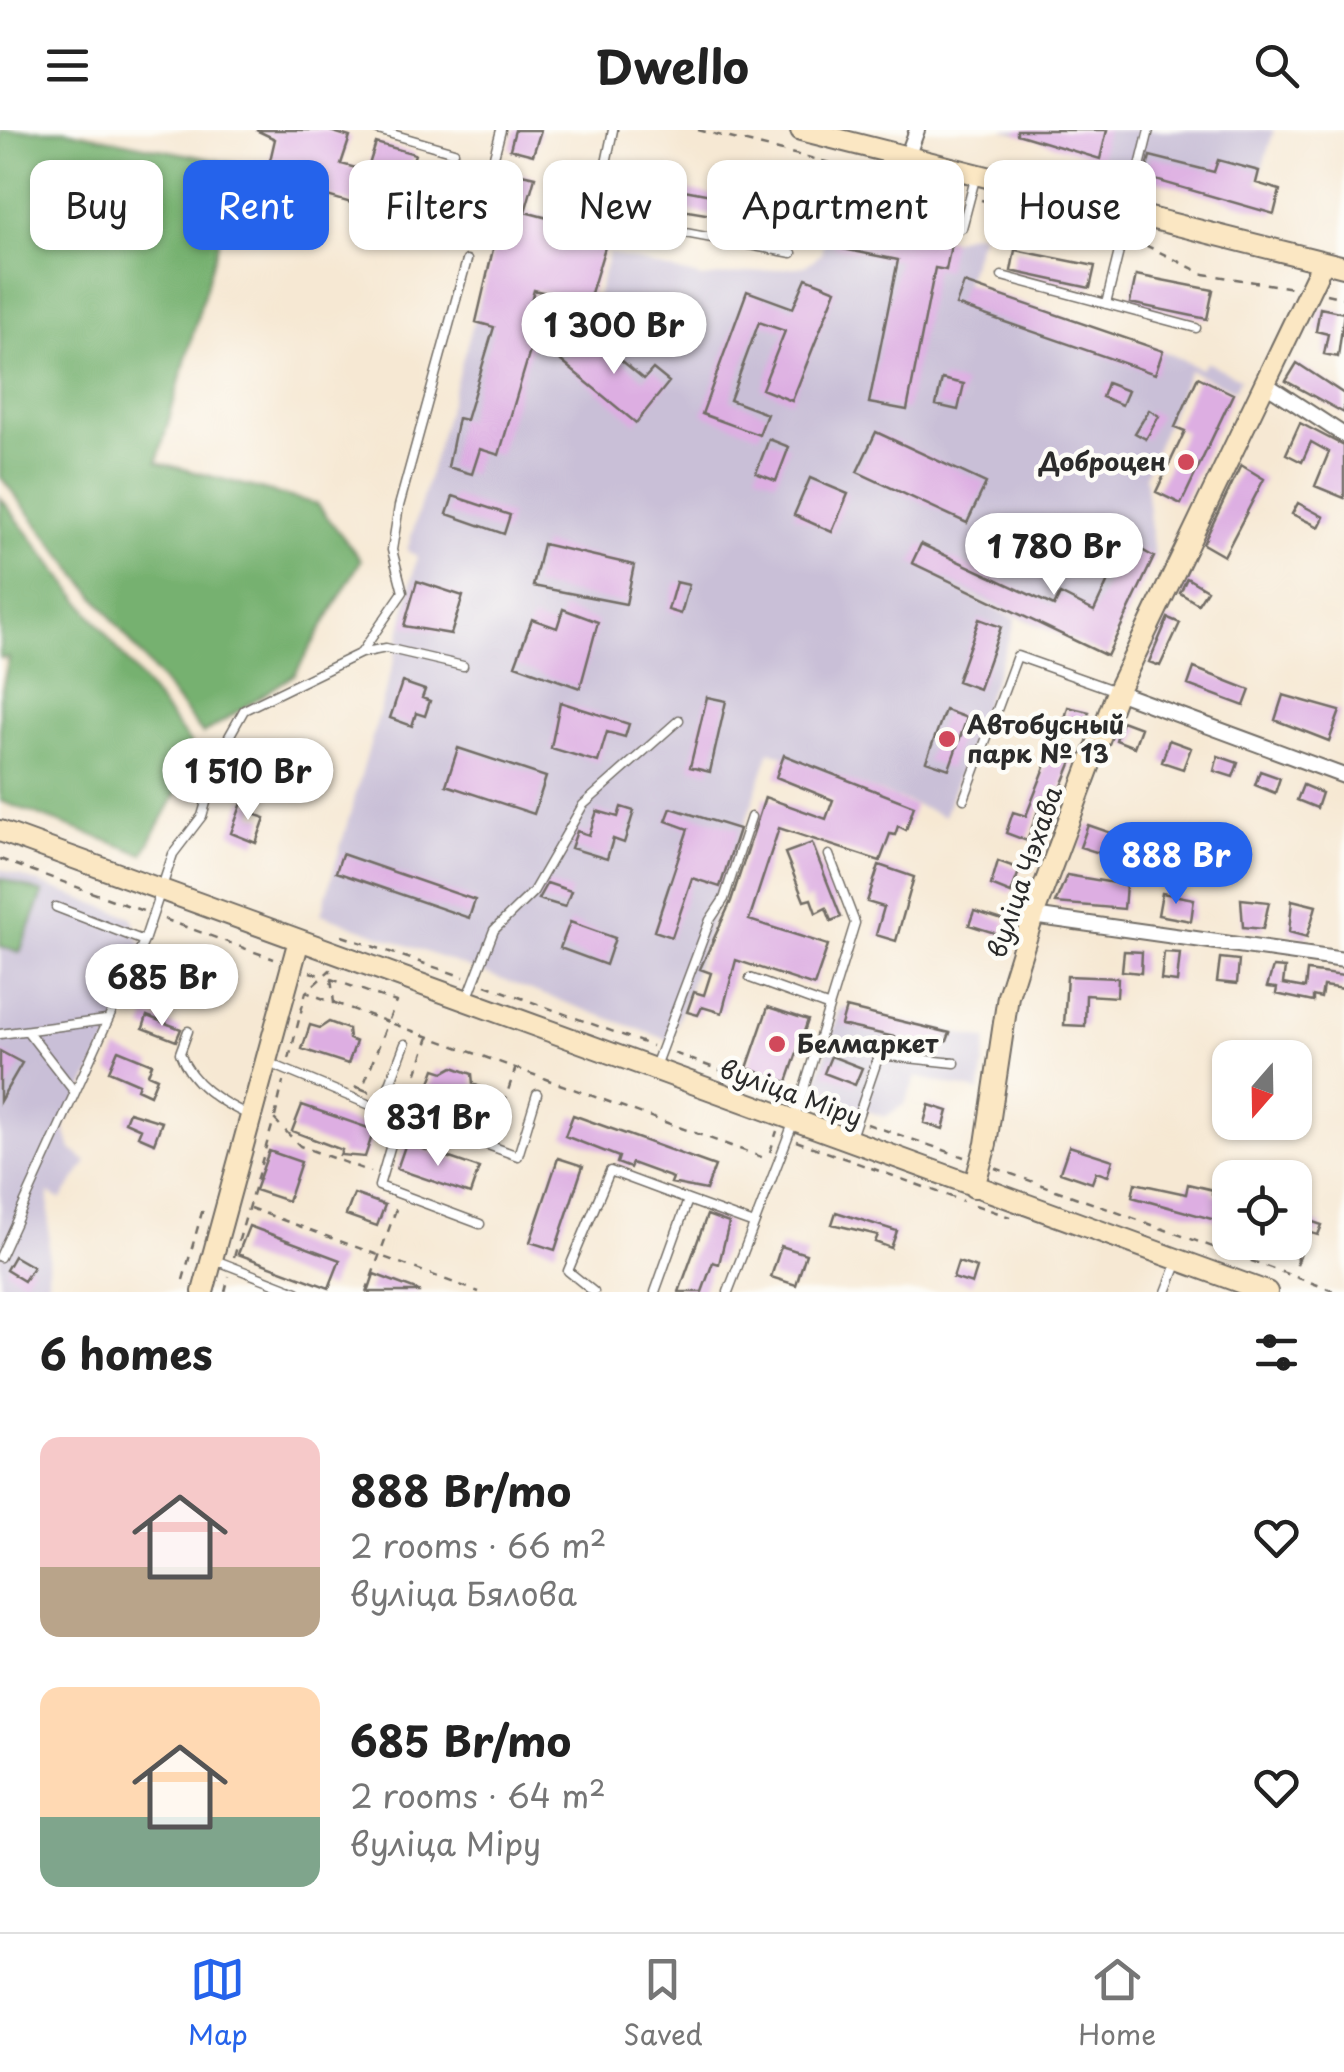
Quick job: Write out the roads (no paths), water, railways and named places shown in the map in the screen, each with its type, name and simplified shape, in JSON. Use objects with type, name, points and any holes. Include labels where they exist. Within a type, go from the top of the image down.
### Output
[{"type":"main road","points":[[802,130],[984,178]]},
{"type":"main road","points":[[1156,230],[1334,264]]},
{"type":"main road","name":"вуліца Чэхава","points":[[974,1187],[982,1162],[1008,996],[1033,916],[1117,692],[1309,290],[1334,264]]},
{"type":"main road","name":"вуліца Міру","points":[[0,830],[654,1069],[794,1105],[849,1142],[1267,1292]]},
{"type":"main road","points":[[202,1292],[299,940]]},
{"type":"street","points":[[907,157],[916,130]]},
{"type":"street","points":[[1264,383],[1344,435]]},
{"type":"street","points":[[1117,692],[1344,776]]},
{"type":"street","points":[[1033,916],[1344,960]]},
{"type":"lane","points":[[378,130],[454,152]]},
{"type":"lane","points":[[493,160],[501,130]]},
{"type":"lane","points":[[613,130],[595,216],[792,253]]},
{"type":"lane","points":[[1142,160],[1149,130]]},
{"type":"lane","points":[[964,219],[976,175]]},
{"type":"lane","points":[[1106,304],[1120,250]]},
{"type":"lane","points":[[361,653],[403,592],[392,550],[400,506],[467,260]]},
{"type":"lane","points":[[1002,276],[1196,328]]},
{"type":"lane","points":[[0,1257],[2,1243],[144,941],[174,854],[202,816],[222,749],[244,710],[361,653],[386,648],[463,666]]},
{"type":"lane","points":[[964,799],[1016,656],[1117,692]]},
{"type":"lane","points":[[466,1001],[494,930],[533,892],[583,806],[680,720]]},
{"type":"lane","points":[[222,749],[252,744],[268,748]]},
{"type":"lane","points":[[654,1069],[710,920],[724,898],[751,816]]},
{"type":"lane","points":[[728,1292],[855,923],[829,855]]},
{"type":"lane","points":[[56,907],[144,941]]},
{"type":"lane","points":[[750,978],[828,1006]]},
{"type":"lane","points":[[0,1034],[106,1020]]},
{"type":"lane","points":[[188,1031],[180,1053],[190,1074],[227,1105],[249,1115]]},
{"type":"lane","points":[[28,1032],[74,1091]]},
{"type":"lane","points":[[405,1044],[384,1098],[384,1111],[396,1127],[379,1186],[480,1224]]},
{"type":"lane","points":[[849,1142],[879,1054],[955,1063]]},
{"type":"lane","points":[[264,1062],[384,1111],[406,1114],[518,1156],[537,1094]]},
{"type":"lane","points":[[594,1292],[568,1271],[610,1171],[754,1224]]},
{"type":"lane","points":[[655,1292],[688,1200]]},
{"type":"lane","points":[[211,1258],[297,1292]]},
{"type":"lane","points":[[1166,1292],[1178,1259]]},
{"type":"place","name":"Доброцен","points":[[1186,462]]},
{"type":"place","name":"Автобусный парк № 13","points":[[947,739]]},
{"type":"place","name":"Белмаркет","points":[[777,1044]]}]
